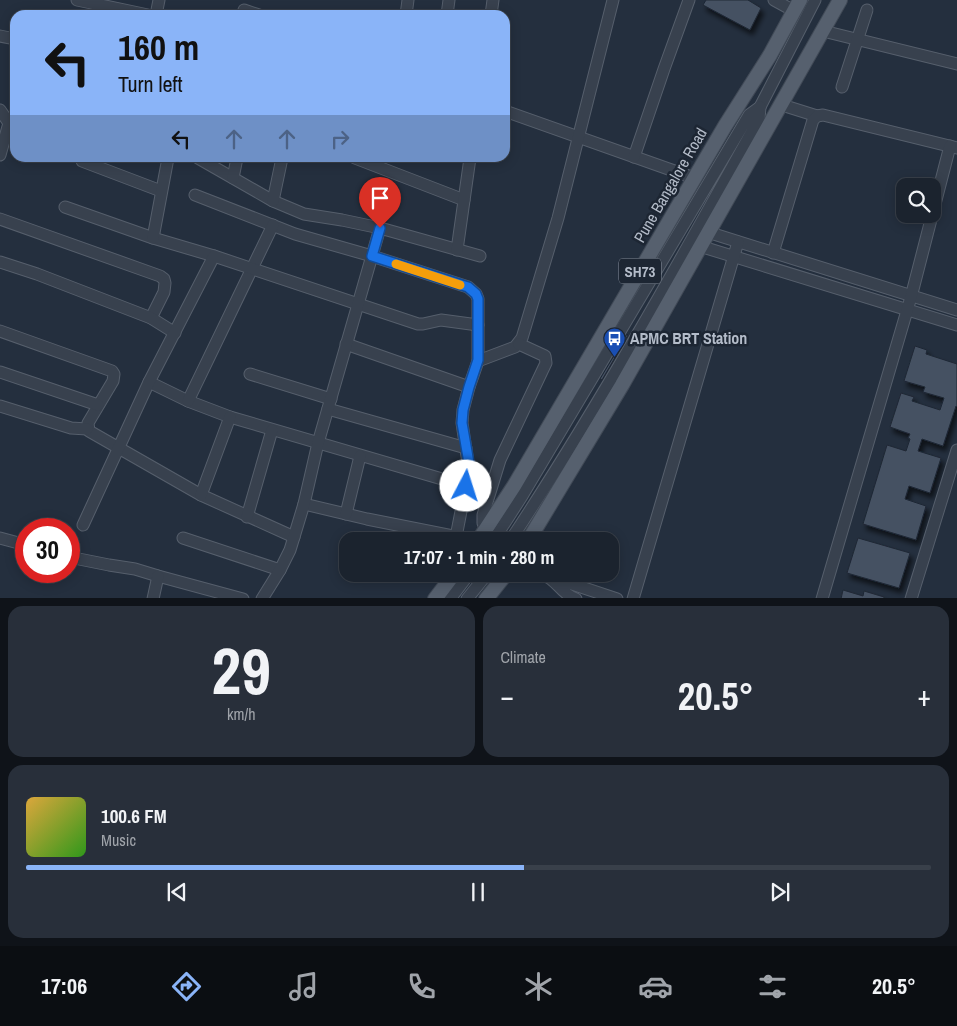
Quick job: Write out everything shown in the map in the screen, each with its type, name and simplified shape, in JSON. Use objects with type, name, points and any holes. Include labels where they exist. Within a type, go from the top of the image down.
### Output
[{"type":"main road","name":"SH73","points":[[533,532],[622,386],[695,245],[782,105],[840,0]]},
{"type":"main road","name":"Pune Bangalore Road","points":[[487,532],[694,178],[770,55],[797,6]]},
{"type":"main road","points":[[435,598],[448,582]]},
{"type":"main road","points":[[486,598],[499,582]]},
{"type":"street","points":[[77,0],[124,10]]},
{"type":"street","points":[[478,360],[507,351],[519,344],[558,218],[613,0]]},
{"type":"street","points":[[634,157],[689,0]]},
{"type":"street","points":[[774,0],[797,6]]},
{"type":"street","points":[[815,0],[763,102],[759,118],[703,231],[957,310]]},
{"type":"street","points":[[842,87],[867,10]]},
{"type":"street","points":[[823,31],[957,64]]},
{"type":"street","points":[[489,532],[522,496],[744,124],[763,102]]},
{"type":"street","points":[[782,105],[817,116],[823,115],[954,147],[822,598]]},
{"type":"street","points":[[0,110],[9,123],[0,155]]},
{"type":"street","points":[[510,113],[694,178]]},
{"type":"street","points":[[773,253],[813,120],[817,116]]},
{"type":"street","points":[[85,162],[161,191]]},
{"type":"street","points":[[153,238],[167,162]]},
{"type":"street","points":[[205,162],[273,201],[304,214],[380,228],[480,256]]},
{"type":"street","points":[[232,178],[236,162]]},
{"type":"street","points":[[273,201],[281,162]]},
{"type":"street","points":[[365,162],[464,200]]},
{"type":"street","points":[[457,250],[469,162]]},
{"type":"street","points":[[195,195],[295,234],[372,256],[473,290],[478,299],[478,360],[463,410],[462,423],[469,470],[457,532]]},
{"type":"street","points":[[65,207],[153,238],[252,268],[418,324],[441,320],[478,325]]},
{"type":"street","points":[[0,218],[160,276],[164,279],[165,287],[151,318]]},
{"type":"street","points":[[188,401],[273,225]]},
{"type":"street","points":[[262,598],[280,570],[294,537],[304,504],[318,443],[380,228]]},
{"type":"street","points":[[634,598],[738,242]]},
{"type":"street","points":[[516,532],[695,245],[957,325]]},
{"type":"street","points":[[83,524],[149,382],[214,256]]},
{"type":"street","points":[[0,262],[37,274],[151,318],[175,333]]},
{"type":"street","points":[[0,331],[112,371],[114,374],[113,381],[88,423],[87,429]]},
{"type":"street","points":[[346,344],[469,387]]},
{"type":"street","points":[[484,532],[483,514],[500,460],[546,363],[545,356],[519,344]]},
{"type":"street","points":[[0,372],[98,405]]},
{"type":"street","points":[[250,374],[330,404],[466,448]]},
{"type":"street","points":[[149,382],[188,401],[230,417],[466,486]]},
{"type":"street","points":[[0,406],[71,428],[87,429],[201,496],[294,537]]},
{"type":"street","points":[[201,496],[230,417]]},
{"type":"street","points":[[247,517],[272,430]]},
{"type":"street","points":[[911,598],[957,450]]},
{"type":"street","points":[[346,514],[360,456]]},
{"type":"street","points":[[304,504],[436,532]]},
{"type":"street","points":[[0,538],[15,542]]},
{"type":"street","points":[[183,538],[280,570]]},
{"type":"street","points":[[80,560],[108,566],[135,569],[243,598]]},
{"type":"street","points":[[153,598],[158,576]]},
{"type":"street","points":[[450,598],[463,582]]},
{"type":"street","points":[[467,598],[480,582]]},
{"type":"street","points":[[556,582],[565,594],[576,598]]},
{"type":"street","points":[[556,582],[569,583],[617,598]]},
{"type":"building","points":[[706,0],[748,0],[761,8],[750,30],[703,5]]},
{"type":"building","points":[[627,334],[602,380],[600,379]]},
{"type":"building","points":[[915,346],[927,350],[926,354],[957,364],[957,407],[943,446],[922,439],[918,451],[941,458],[930,493],[909,486],[905,499],[926,506],[916,540],[863,524],[887,445],[906,451],[910,439],[908,438],[910,434],[890,427],[901,393],[914,397],[912,401],[940,410],[944,398],[923,392],[925,387],[904,381]]},
{"type":"building","points":[[858,538],[910,553],[899,588],[847,573]]},
{"type":"building","points":[[843,590],[863,596],[864,591],[884,597],[884,598],[841,598]]},
{"type":"slow traffic","points":[[396,264],[460,285]]},
{"type":"place","name":"APMC BRT Station","points":[[614,357]]},
{"type":"route","points":[[380,228],[372,256],[468,287],[473,290],[478,299],[479,354],[463,410],[462,423],[469,463],[466,486]]}]
